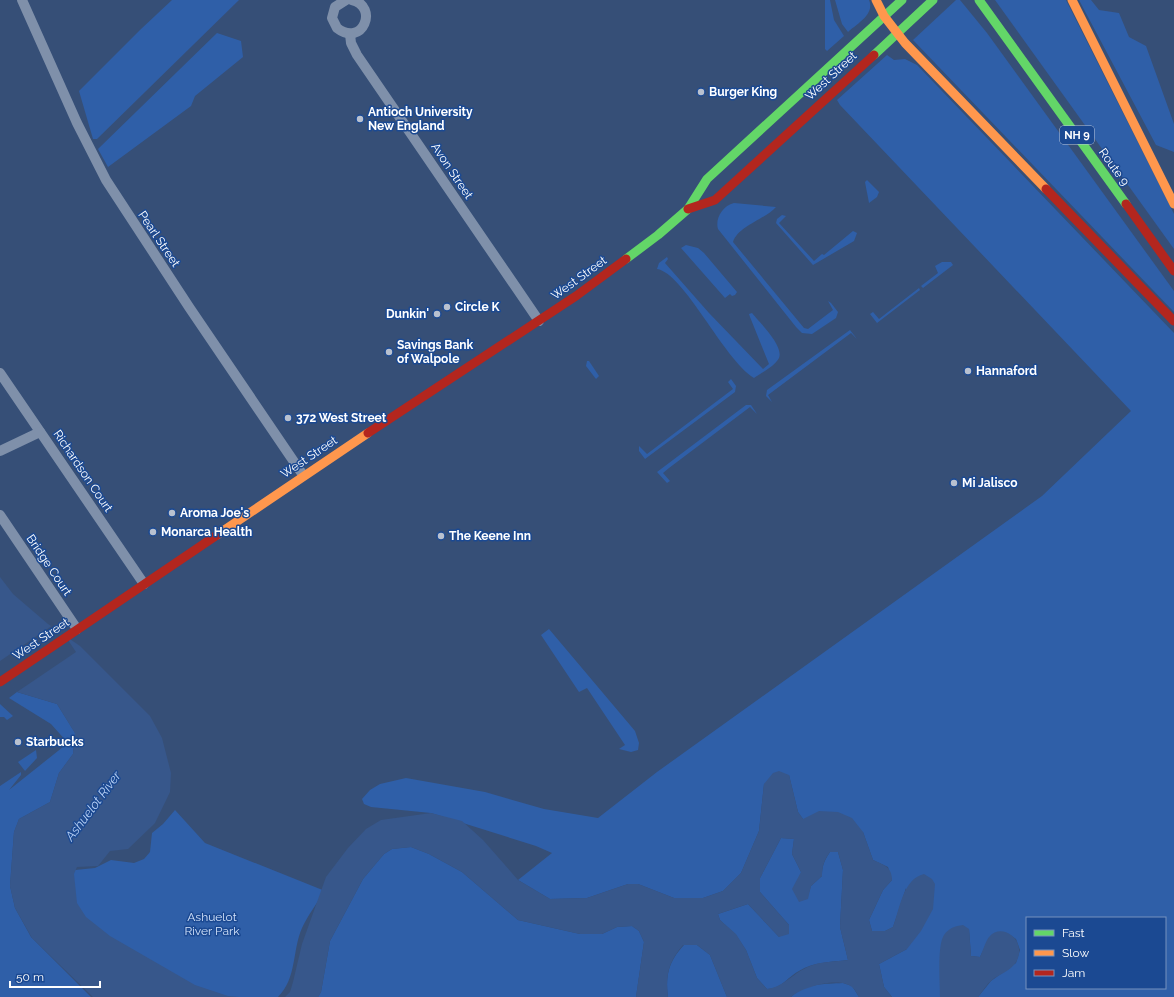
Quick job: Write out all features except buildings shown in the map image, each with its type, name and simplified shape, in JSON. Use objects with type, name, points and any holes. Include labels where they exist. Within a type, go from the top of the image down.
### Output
[{"type":"main road","points":[[876,0],[884,16],[896,33],[1174,321]]},
{"type":"main road","name":"West Street","points":[[4,679],[78,630],[303,475],[576,296],[633,254],[688,209],[707,179],[902,0]]},
{"type":"main road","name":"West Street","points":[[688,209],[715,200],[933,0]]},
{"type":"main road","name":"Route 9","points":[[979,0],[1174,271]]},
{"type":"main road","points":[[1072,0],[1174,204]]},
{"type":"street","name":"Pearl Street","points":[[22,0],[77,123],[106,180],[188,307],[303,475]]},
{"type":"street","points":[[346,0],[335,7],[332,18],[336,28],[341,32],[350,34],[362,28],[366,18],[364,7],[360,3],[352,0]]},
{"type":"street","name":"Avon Street","points":[[350,34],[351,43],[357,55],[539,321]]},
{"type":"street","name":"Richardson Court","points":[[0,373],[144,584]]},
{"type":"street","points":[[0,451],[40,432]]},
{"type":"street","name":"Bridge Court","points":[[0,514],[78,630]]},
{"type":"green space","points":[[172,0],[239,0],[97,139],[93,139],[79,91]]},
{"type":"green space","points":[[825,0],[830,0],[834,20],[844,36],[827,51],[825,49]]},
{"type":"green space","points":[[835,0],[869,0],[870,10],[861,22],[848,32],[842,24]]},
{"type":"green space","points":[[956,0],[960,0],[987,33],[1174,291],[1174,312],[913,40]]},
{"type":"green space","points":[[995,0],[1066,0],[1174,214],[1174,249]]},
{"type":"green space","points":[[1079,0],[1091,0],[1099,10],[1119,13],[1129,37],[1146,46],[1174,124],[1174,152],[1156,145]]},
{"type":"green space","points":[[217,33],[241,41],[243,57],[195,96],[191,106],[108,167],[98,149]]},
{"type":"green space","points":[[887,55],[894,60],[905,59],[917,65],[1174,333],[1174,997],[978,997],[991,981],[1016,963],[1020,950],[1016,939],[1007,933],[989,938],[980,957],[971,956],[969,929],[944,936],[941,946],[940,997],[892,997],[884,987],[879,964],[907,949],[906,888],[893,927],[885,931],[872,931],[869,920],[883,890],[892,880],[888,867],[873,860],[863,832],[803,819],[798,812],[789,775],[764,784],[759,831],[741,873],[723,891],[703,898],[674,898],[638,884],[628,884],[587,898],[550,899],[518,880],[552,853],[536,846],[431,813],[371,807],[364,804],[362,799],[370,790],[380,784],[406,778],[485,792],[544,809],[598,818],[657,772],[1042,496],[1131,411],[840,105],[837,100]]},
{"type":"green space","points":[[867,180],[879,192],[877,197],[869,203],[865,182]]},
{"type":"green space","points":[[734,203],[776,207],[740,231],[733,242],[804,328],[808,329],[833,310],[828,301],[838,312],[836,318],[812,334],[802,333],[796,327],[718,229],[717,225],[720,213],[726,207]]},
{"type":"green space","points":[[782,215],[786,216],[779,223],[814,261],[822,254],[824,255],[853,231],[857,233],[854,241],[813,265],[776,223],[777,219]]},
{"type":"green space","points":[[686,245],[698,248],[704,253],[737,292],[735,295],[732,296],[730,294],[725,298],[681,248]]},
{"type":"green space","points":[[667,257],[668,259],[665,263],[709,313],[763,369],[769,364],[749,314],[752,313],[775,341],[780,353],[777,361],[754,378],[742,368],[730,354],[692,300],[668,274],[657,269],[659,263]]},
{"type":"green space","points":[[942,262],[951,262],[953,265],[923,288],[921,286],[938,273],[935,266]]},
{"type":"green space","points":[[919,288],[920,290],[877,323],[870,314],[873,312],[879,319]]},
{"type":"green space","points":[[850,330],[857,339],[851,333],[768,395],[772,402],[766,396],[767,390]]},
{"type":"green space","points":[[587,361],[589,361],[599,376],[596,379],[586,366]]},
{"type":"green space","points":[[731,379],[736,386],[735,392],[645,459],[639,451],[639,446],[647,454],[733,389],[728,382]]},
{"type":"green space","points":[[746,405],[751,405],[757,414],[750,407],[669,468],[663,473],[670,481],[667,483],[657,472]]},
{"type":"green space","points":[[549,629],[635,731],[639,743],[638,750],[631,752],[619,749],[625,745],[587,688],[579,692],[541,635]]},
{"type":"green space","points":[[17,692],[57,704],[75,733],[73,754],[59,773],[50,802],[19,819],[14,832],[10,886],[15,908],[31,937],[91,997],[0,997],[0,786],[21,772],[21,775],[9,790],[68,743],[51,724],[9,698]]},
{"type":"green space","points":[[0,704],[13,716],[7,720],[4,717],[0,717]]},
{"type":"green space","points":[[36,750],[37,758],[25,771],[18,762]]},
{"type":"green space","name":"Ashuelot River Park","points":[[175,810],[205,843],[325,891],[302,928],[291,973],[284,990],[278,997],[193,997],[84,928],[65,878],[75,870],[95,868],[111,860],[134,863],[144,859],[150,852],[152,833],[163,824]]},
{"type":"green space","points":[[781,838],[794,839],[792,854],[801,872],[807,899],[811,886],[822,876],[822,869],[826,858],[830,852],[838,852],[843,870],[840,927],[848,960],[822,963],[804,968],[781,985],[767,989],[757,978],[746,950],[736,935],[720,920],[718,914],[748,904],[779,937],[789,925],[760,892],[760,878]]},
{"type":"green space","points":[[411,847],[429,854],[462,872],[518,920],[580,934],[602,934],[617,927],[632,926],[639,931],[644,942],[636,997],[318,997],[321,992],[330,941],[363,879],[384,854],[392,849]]},
{"type":"green space","points":[[684,945],[697,945],[710,955],[727,997],[668,997],[667,982],[669,969],[675,957]]},
{"type":"green space","points":[[843,983],[852,986],[859,997],[791,997],[802,989],[816,985]]},
{"type":"water","name":"Ashuelot River","points":[[0,577],[13,594],[48,624],[80,646],[150,716],[162,738],[171,773],[170,792],[155,823],[152,826],[128,849],[110,851],[98,866],[77,867],[74,874],[77,903],[86,917],[110,936],[195,985],[228,996],[239,997],[93,997],[32,938],[15,908],[10,886],[14,832],[19,819],[50,802],[59,773],[73,754],[75,733],[57,704],[17,692],[0,665]]},
{"type":"water","points":[[779,771],[789,775],[798,812],[803,819],[819,811],[838,812],[852,818],[863,832],[873,860],[887,867],[891,872],[892,880],[883,890],[869,920],[872,931],[885,931],[893,927],[903,895],[911,882],[917,877],[924,874],[932,879],[935,884],[933,909],[921,931],[907,949],[879,964],[884,987],[892,997],[859,997],[852,987],[846,984],[830,983],[821,984],[803,990],[791,997],[727,997],[710,955],[697,945],[683,945],[674,957],[669,969],[667,982],[668,997],[636,997],[644,942],[639,931],[632,926],[617,927],[602,934],[580,934],[518,920],[462,872],[429,854],[411,847],[392,849],[384,854],[363,879],[330,941],[321,992],[318,997],[285,997],[290,992],[302,944],[326,877],[348,848],[366,829],[381,820],[431,813],[462,821],[483,840],[518,880],[550,899],[587,898],[628,884],[638,884],[674,898],[703,898],[723,891],[741,873],[759,831],[764,784],[773,773]],"holes":[[[781,838],[794,839],[792,854],[801,872],[792,889],[799,902],[808,899],[811,886],[822,876],[822,869],[830,852],[838,852],[843,870],[840,927],[848,960],[814,964],[779,985],[767,989],[757,978],[746,950],[736,934],[720,920],[718,914],[748,904],[779,937],[789,934],[789,925],[760,892],[760,878]]]},
{"type":"water","points":[[963,925],[969,929],[971,956],[980,957],[989,937],[1001,931],[1012,936],[1016,941],[1019,947],[1019,955],[1014,965],[992,980],[978,997],[940,997],[939,974],[940,947],[942,940],[944,935],[950,929]]},
{"type":"pier","points":[[53,625],[62,631],[76,652],[17,692],[0,667],[0,661]]},
{"type":"traffic: fast","points":[[626,259],[658,235],[688,209],[707,179],[902,0]]},
{"type":"traffic: fast","points":[[874,55],[933,0]]},
{"type":"traffic: fast","points":[[979,0],[1126,204]]},
{"type":"traffic: slow","points":[[876,0],[884,16],[905,43],[1046,189]]},
{"type":"traffic: slow","points":[[1072,0],[1174,204]]},
{"type":"traffic: slow","points":[[217,535],[368,433]]},
{"type":"traffic: jam","points":[[688,209],[715,200],[874,55]]},
{"type":"traffic: jam","points":[[1046,189],[1174,321]]},
{"type":"traffic: jam","points":[[1126,204],[1174,271]]},
{"type":"traffic: jam","points":[[368,433],[576,296],[626,259]]},
{"type":"traffic: jam","points":[[0,682],[217,535]]},
{"type":"place","name":"Burger King","points":[[701,92]]},
{"type":"place","name":"Antioch University New England","points":[[360,119]]},
{"type":"place","name":"Circle K","points":[[447,307]]},
{"type":"place","name":"Dunkin'","points":[[437,314]]},
{"type":"place","name":"Savings Bank of Walpole","points":[[389,352]]},
{"type":"place","name":"Hannaford","points":[[968,371]]},
{"type":"place","name":"372 West Street","points":[[288,418]]},
{"type":"place","name":"Mi Jalisco","points":[[954,483]]},
{"type":"place","name":"Aroma Joe's","points":[[172,513]]},
{"type":"place","name":"Monarca Health","points":[[153,532]]},
{"type":"place","name":"The Keene Inn","points":[[441,536]]},
{"type":"place","name":"Starbucks","points":[[18,742]]}]
